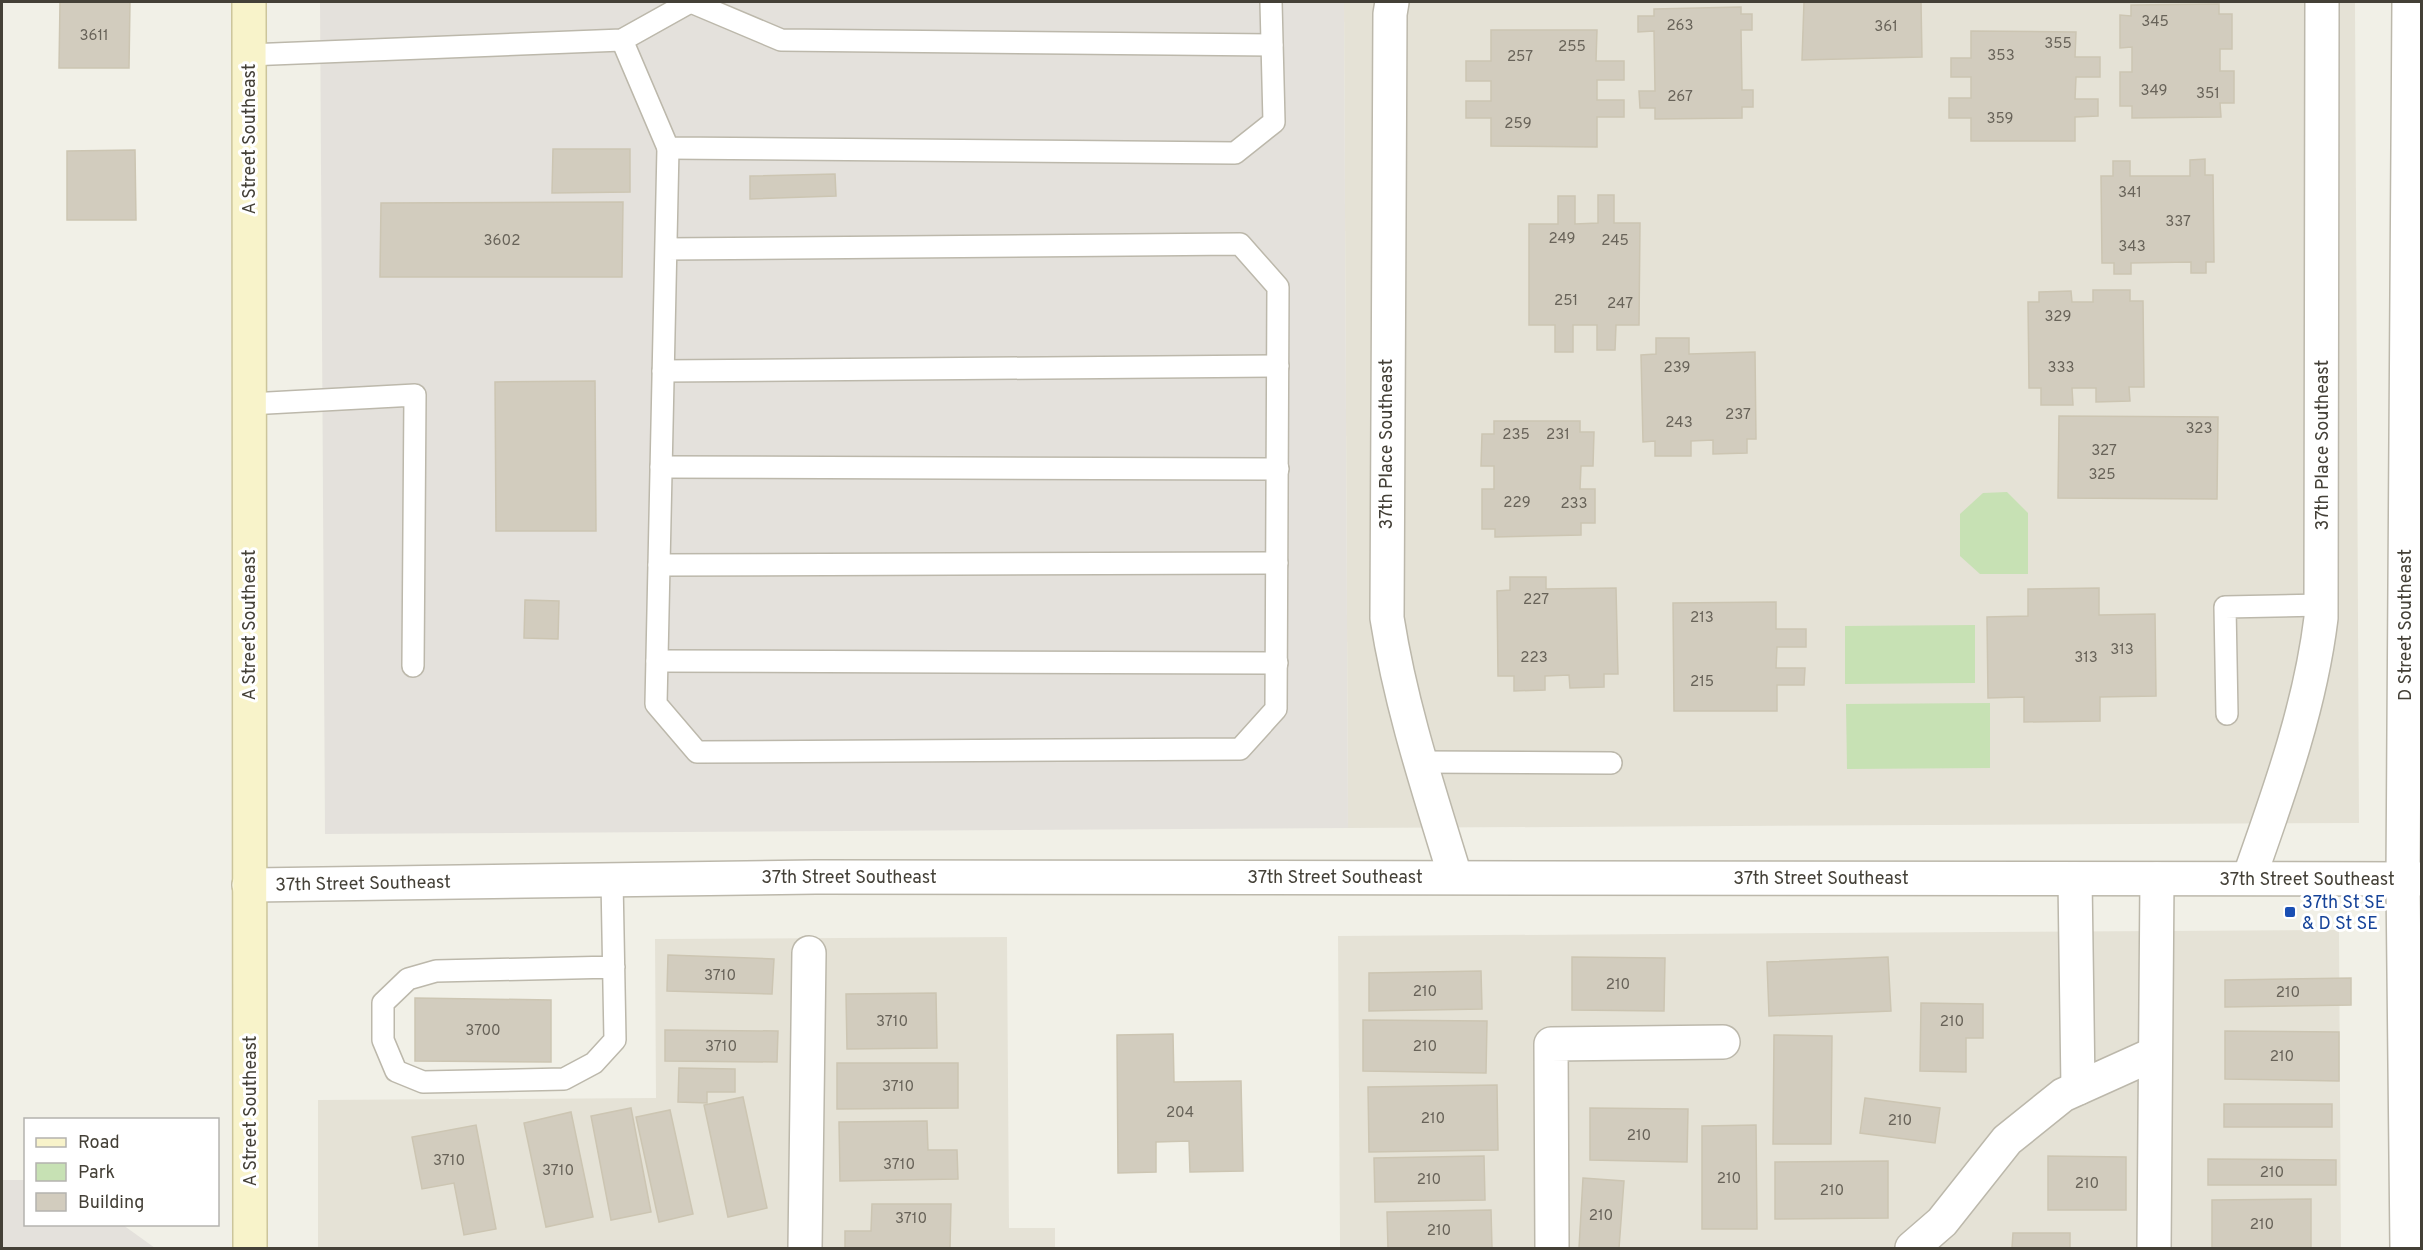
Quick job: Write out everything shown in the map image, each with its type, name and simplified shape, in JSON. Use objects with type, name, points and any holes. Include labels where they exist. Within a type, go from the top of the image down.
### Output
[{"type":"main road","name":"A Street Southeast","points":[[249,2],[250,1248]]},
{"type":"street","name":"37th Place Southeast","points":[[1392,2],[1389,26],[1387,618],[1396,676],[1455,876]]},
{"type":"street","name":"37th Place Southeast","points":[[2249,878],[2297,736],[2317,651],[2322,605],[2322,2]]},
{"type":"street","name":"D Street Southeast","points":[[2407,1248],[2412,879],[2409,2]]},
{"type":"street","name":"37th Street Southeast","points":[[249,885],[612,880],[1455,876],[2412,879]]},
{"type":"street","points":[[2075,879],[2078,1088]]},
{"type":"street","points":[[2154,1248],[2157,879]]},
{"type":"street","points":[[805,1248],[809,953]]},
{"type":"street","points":[[1552,1248],[1551,1044],[1723,1042]]},
{"type":"street","points":[[1912,1248],[1942,1222],[2007,1140],[2063,1095],[2154,1054]]},
{"type":"lane","points":[[249,55],[622,40],[690,2],[781,40],[1272,45]]},
{"type":"lane","points":[[668,148],[1235,153],[1274,122],[1271,2]]},
{"type":"lane","points":[[622,40],[668,148],[656,704],[697,752],[1240,749],[1276,709],[1278,287],[1240,244],[666,249]]},
{"type":"lane","points":[[663,371],[1278,366]]},
{"type":"lane","points":[[249,404],[415,395],[413,666]]},
{"type":"lane","points":[[661,467],[1278,470]]},
{"type":"lane","points":[[659,565],[1277,563]]},
{"type":"lane","points":[[2227,714],[2225,607],[2322,605]]},
{"type":"lane","points":[[657,661],[1277,663]]},
{"type":"lane","points":[[1420,762],[1611,763]]},
{"type":"lane","points":[[612,880],[614,967],[615,1040],[594,1064],[564,1079],[423,1082],[396,1071],[383,1040],[383,1003],[408,979],[436,971],[614,967]]},
{"type":"shaded area","points":[[320,2],[1344,2],[1348,828],[325,834]]},
{"type":"shaded area","points":[[1344,2],[2355,2],[2359,823],[1348,828]]},
{"type":"shaded area","points":[[2339,930],[2341,1248],[1340,1248],[1338,936]]},
{"type":"shaded area","points":[[1007,937],[1009,1228],[1055,1228],[1055,1248],[318,1248],[318,1100],[656,1098],[655,939]]},
{"type":"shaded area","points":[[2,1180],[24,1180],[24,1226],[124,1226],[155,1248],[2,1248]]},
{"type":"green space","points":[[2007,492],[2028,513],[2028,574],[1980,574],[1960,556],[1960,514],[1983,493]]},
{"type":"green space","points":[[1975,625],[1975,683],[1845,684],[1845,626]]},
{"type":"green space","points":[[1990,703],[1990,768],[1847,769],[1846,704]]},
{"type":"building","points":[[60,2],[130,2],[129,68],[59,68]]},
{"type":"building","points":[[1804,2],[1921,2],[1922,57],[1802,60]]},
{"type":"building","points":[[2219,4],[2219,14],[2232,14],[2232,49],[2220,49],[2220,71],[2234,71],[2234,103],[2220,103],[2221,117],[2132,118],[2132,106],[2120,106],[2120,72],[2132,72],[2132,47],[2120,48],[2120,15],[2131,16],[2131,5]]},
{"type":"building","points":[[1741,7],[1741,14],[1752,14],[1752,30],[1741,30],[1742,90],[1753,90],[1753,107],[1742,107],[1742,118],[1655,119],[1655,108],[1640,108],[1639,91],[1655,91],[1654,31],[1638,32],[1638,16],[1654,16],[1654,9]]},
{"type":"building","points":[[1491,30],[1597,30],[1596,61],[1624,61],[1624,80],[1597,80],[1597,100],[1624,100],[1624,117],[1597,117],[1597,147],[1491,146],[1491,118],[1466,118],[1466,101],[1491,101],[1491,81],[1466,81],[1466,61],[1491,61]]},
{"type":"building","points":[[1971,31],[2076,32],[2075,57],[2100,57],[2100,77],[2076,77],[2075,99],[2098,99],[2098,116],[2075,117],[2075,141],[1971,141],[1971,118],[1949,118],[1949,98],[1971,98],[1971,77],[1951,77],[1951,58],[1971,58]]},
{"type":"building","points":[[553,149],[630,149],[630,192],[552,193]]},
{"type":"building","points":[[135,150],[136,220],[67,220],[67,151]]},
{"type":"building","points":[[2205,159],[2205,175],[2213,175],[2214,262],[2206,262],[2206,273],[2191,273],[2191,262],[2131,263],[2131,274],[2114,274],[2114,263],[2102,263],[2101,176],[2113,176],[2113,161],[2130,161],[2130,176],[2190,176],[2190,160]]},
{"type":"building","points":[[835,174],[836,196],[750,199],[750,176]]},
{"type":"building","points":[[1598,195],[1614,195],[1614,223],[1640,223],[1639,325],[1616,325],[1615,350],[1597,350],[1597,325],[1573,325],[1573,352],[1555,352],[1555,325],[1529,325],[1529,224],[1558,224],[1558,196],[1575,196],[1575,224],[1598,223]]},
{"type":"building","points":[[623,202],[622,277],[380,277],[381,203]]},
{"type":"building","points":[[2093,290],[2130,290],[2130,301],[2143,301],[2144,387],[2129,387],[2130,401],[2096,402],[2096,388],[2072,388],[2073,405],[2041,405],[2041,388],[2029,388],[2028,302],[2039,302],[2039,292],[2071,291],[2072,302],[2093,302]]},
{"type":"building","points":[[1656,338],[1689,338],[1689,354],[1755,352],[1756,439],[1747,439],[1747,453],[1713,454],[1713,440],[1691,441],[1691,456],[1655,456],[1655,441],[1643,442],[1641,355],[1656,354]]},
{"type":"building","points":[[595,381],[596,531],[496,531],[495,382]]},
{"type":"building","points":[[2059,416],[2218,417],[2217,499],[2058,498]]},
{"type":"building","points":[[1494,421],[1580,421],[1580,432],[1594,432],[1593,466],[1581,466],[1580,489],[1595,489],[1595,523],[1581,523],[1581,535],[1495,537],[1495,529],[1482,529],[1482,489],[1494,489],[1494,466],[1481,466],[1482,434],[1494,434]]},
{"type":"building","points":[[1510,577],[1546,577],[1546,589],[1616,588],[1618,674],[1604,674],[1604,687],[1570,688],[1569,675],[1545,676],[1545,690],[1514,691],[1514,676],[1498,676],[1497,591],[1510,590]]},
{"type":"building","points":[[2099,588],[2099,615],[2155,614],[2156,696],[2100,697],[2100,721],[2024,722],[2024,697],[1988,698],[1987,617],[2028,616],[2028,589]]},
{"type":"building","points":[[525,600],[559,601],[558,639],[524,638]]},
{"type":"building","points":[[1776,602],[1776,629],[1806,629],[1806,647],[1777,647],[1776,668],[1805,668],[1804,685],[1777,685],[1777,711],[1674,711],[1673,603]]},
{"type":"building","points":[[668,955],[774,959],[772,994],[667,991]]},
{"type":"building","points":[[1572,957],[1665,958],[1664,1011],[1572,1010]]},
{"type":"building","points":[[1888,957],[1891,1011],[1769,1016],[1767,962]]},
{"type":"building","points":[[1481,971],[1482,1009],[1369,1011],[1369,973]]},
{"type":"building","points":[[2351,978],[2351,1005],[2225,1007],[2225,980]]},
{"type":"building","points":[[936,993],[937,1048],[847,1049],[846,994]]},
{"type":"building","points":[[415,998],[551,1000],[551,1062],[415,1061]]},
{"type":"building","points":[[1921,1003],[1983,1004],[1983,1038],[1966,1038],[1966,1072],[1920,1071]]},
{"type":"building","points":[[1363,1020],[1487,1021],[1486,1073],[1363,1071]]},
{"type":"building","points":[[665,1030],[778,1031],[777,1062],[665,1061]]},
{"type":"building","points":[[2225,1031],[2339,1032],[2339,1081],[2225,1079]]},
{"type":"building","points":[[1173,1034],[1174,1082],[1241,1081],[1243,1171],[1190,1172],[1189,1141],[1156,1142],[1156,1172],[1118,1173],[1117,1035]]},
{"type":"building","points":[[1774,1035],[1832,1036],[1831,1144],[1773,1144]]},
{"type":"building","points":[[837,1063],[958,1063],[958,1108],[837,1109]]},
{"type":"building","points":[[679,1068],[735,1069],[735,1092],[707,1092],[707,1103],[678,1102]]},
{"type":"building","points":[[1497,1085],[1498,1150],[1369,1152],[1368,1087]]},
{"type":"building","points":[[743,1097],[767,1208],[728,1217],[704,1105]]},
{"type":"building","points":[[1865,1098],[1940,1108],[1935,1143],[1860,1133]]},
{"type":"building","points":[[2224,1104],[2332,1104],[2332,1127],[2224,1127]]},
{"type":"building","points":[[631,1108],[651,1212],[611,1220],[591,1116]]},
{"type":"building","points":[[1590,1108],[1688,1109],[1687,1162],[1590,1160]]},
{"type":"building","points":[[670,1110],[693,1214],[659,1222],[636,1117]]},
{"type":"building","points":[[571,1112],[593,1217],[546,1227],[524,1123]]},
{"type":"building","points":[[927,1121],[928,1150],[957,1150],[958,1179],[840,1181],[839,1122]]},
{"type":"building","points":[[476,1125],[496,1229],[464,1235],[454,1183],[422,1189],[412,1137]]},
{"type":"building","points":[[1756,1125],[1757,1229],[1702,1229],[1702,1126]]},
{"type":"building","points":[[1484,1156],[1485,1200],[1375,1202],[1374,1158]]},
{"type":"building","points":[[2048,1156],[2126,1157],[2126,1210],[2048,1210]]},
{"type":"building","points":[[2208,1159],[2336,1160],[2336,1185],[2208,1185]]},
{"type":"building","points":[[1888,1161],[1888,1218],[1775,1219],[1775,1162]]},
{"type":"building","points":[[1583,1178],[1624,1181],[1619,1248],[1579,1248]]},
{"type":"building","points":[[2311,1199],[2311,1248],[2212,1248],[2212,1200]]},
{"type":"building","points":[[872,1204],[951,1204],[950,1248],[845,1248],[845,1231],[871,1231]]},
{"type":"building","points":[[1491,1210],[1492,1248],[1388,1248],[1387,1212]]},
{"type":"building","points":[[2013,1233],[2070,1233],[2070,1248],[2012,1248]]},
{"type":"place","name":"37th St SE & D St SE","points":[[2290,912]]}]
